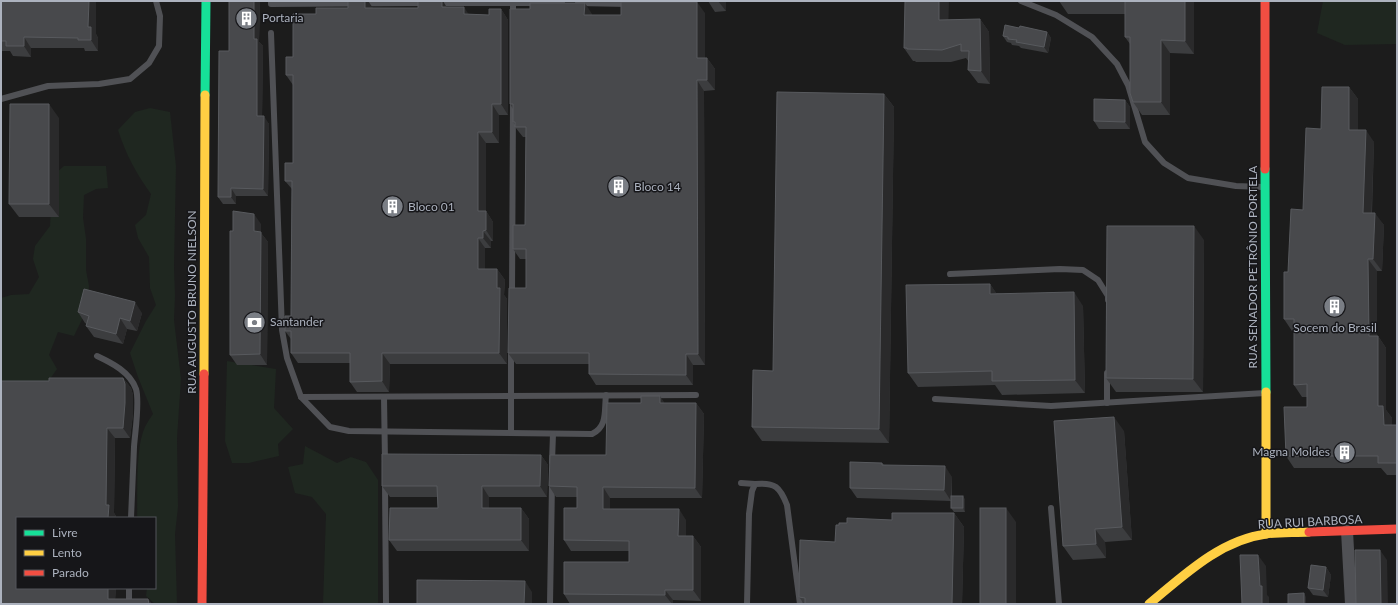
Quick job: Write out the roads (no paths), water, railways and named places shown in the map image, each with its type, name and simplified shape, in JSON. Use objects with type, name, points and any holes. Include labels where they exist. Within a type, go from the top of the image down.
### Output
[{"type":"main road","name":"RUA AUGUSTO BRUNO NIELSON","points":[[202,604],[206,1]]},
{"type":"main road","name":"RUA SENADOR PETRÔNIO PORTELA","points":[[1265,1],[1266,534]]},
{"type":"main road","name":"RUA RUI BARBOSA","points":[[1149,604],[1187,573],[1222,549],[1236,542],[1266,534],[1397,529]]},
{"type":"street","points":[[1347,531],[1351,604]]},
{"type":"lane","points":[[1,99],[48,86],[99,84],[130,79],[149,63],[159,46],[160,16],[156,1]]},
{"type":"lane","points":[[271,1],[271,4],[513,2],[638,4]]},
{"type":"lane","points":[[1021,1],[1056,15],[1092,37],[1117,64],[1128,85],[1145,142],[1164,163],[1188,178],[1236,186],[1265,188]]},
{"type":"lane","points":[[513,2],[513,26]]},
{"type":"lane","points":[[271,33],[282,330],[287,358],[301,397],[330,427],[349,431],[385,433],[592,434],[600,430],[604,422],[606,395]]},
{"type":"lane","points":[[512,302],[513,97]]},
{"type":"lane","points":[[950,274],[1060,269],[1083,270],[1098,280],[1108,296],[1108,304]]},
{"type":"lane","points":[[511,341],[511,433]]},
{"type":"lane","points":[[97,356],[115,364],[131,380],[136,390],[137,405],[131,517]]},
{"type":"lane","points":[[1107,365],[1107,403]]},
{"type":"lane","points":[[935,399],[1051,406],[1266,393]]},
{"type":"lane","points":[[301,397],[696,395]]},
{"type":"lane","points":[[384,397],[385,472]]},
{"type":"lane","points":[[552,434],[552,472]]},
{"type":"lane","points":[[386,479],[386,604]]},
{"type":"lane","points":[[550,604],[552,480]]},
{"type":"lane","points":[[741,483],[755,484],[767,482],[778,487],[783,495],[787,505],[800,604]]},
{"type":"lane","points":[[747,604],[750,514],[752,492],[755,484]]},
{"type":"lane","points":[[1051,508],[1059,604]]},
{"type":"lane","points":[[129,589],[129,604]]},
{"type":"place","name":"Portaria","points":[[247,18]]},
{"type":"place","name":"Bloco 14","points":[[618,187]]},
{"type":"place","name":"Bloco 01","points":[[392,207]]},
{"type":"place","name":"Socem do Brasil","points":[[1335,307]]},
{"type":"place","name":"Santander","points":[[254,322]]},
{"type":"place","name":"Magna Moldes","points":[[1345,452]]}]
